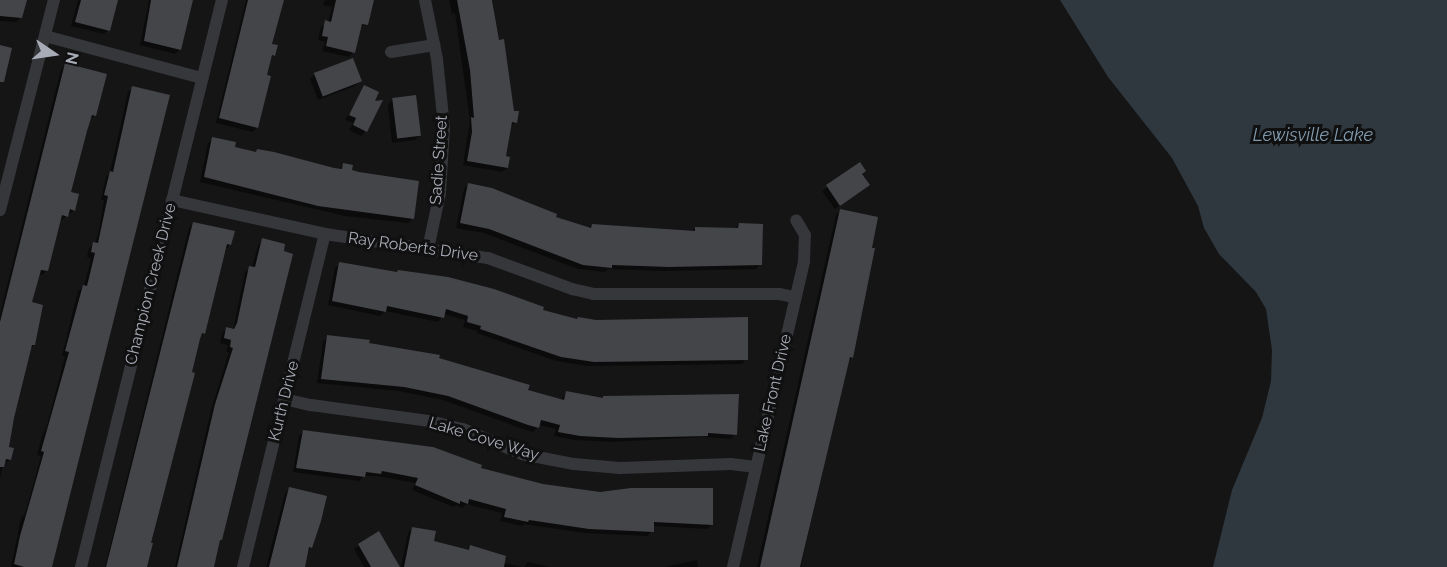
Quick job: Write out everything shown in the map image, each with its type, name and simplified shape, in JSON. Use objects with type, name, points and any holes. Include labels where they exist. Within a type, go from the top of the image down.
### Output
[{"type":"street","points":[[0,210],[54,0]]},
{"type":"street","name":"Champion Creek Drive","points":[[81,567],[222,0]]},
{"type":"street","name":"Sadie Street","points":[[425,0],[434,45],[444,127],[440,193],[428,249]]},
{"type":"street","points":[[45,36],[202,78]]},
{"type":"street","points":[[391,52],[434,45]]},
{"type":"street","name":"Ray Roberts Drive","points":[[172,200],[325,234],[488,258],[572,289],[594,294],[795,297]]},
{"type":"street","name":"Lake Front Drive","points":[[733,567],[804,261],[806,236],[796,220]]},
{"type":"street","name":"Kurth Drive","points":[[243,567],[325,234]]},
{"type":"street","name":"Lake Cove Way","points":[[284,399],[311,405],[430,421],[463,429],[522,454],[574,464],[621,468],[731,464],[756,467]]},
{"type":"water","name":"Lewisville Lake","points":[[1060,0],[1447,0],[1447,567],[1213,567],[1232,490],[1262,418],[1271,381],[1272,350],[1266,309],[1256,292],[1219,254],[1204,228],[1198,206],[1172,158],[1108,77]]},
{"type":"building","points":[[0,0],[27,0],[22,18],[0,16]]},
{"type":"building","points":[[81,0],[118,0],[110,31],[75,22]]},
{"type":"building","points":[[151,0],[193,0],[181,50],[144,41]]},
{"type":"building","points":[[248,0],[284,0],[272,44],[278,45],[275,56],[272,55],[267,75],[271,76],[258,128],[219,118]]},
{"type":"building","points":[[336,0],[374,0],[368,25],[362,24],[355,53],[326,46],[328,37],[322,36],[325,20],[331,22]]},
{"type":"building","points":[[457,0],[492,0],[499,40],[504,39],[514,111],[519,111],[517,123],[512,122],[506,156],[510,157],[508,168],[467,161],[472,132],[471,117],[474,118],[470,70]]},
{"type":"building","points":[[0,45],[12,48],[4,82],[0,82]]},
{"type":"building","points":[[353,58],[362,81],[323,96],[314,73]]},
{"type":"building","points":[[65,63],[107,74],[96,116],[92,115],[87,131],[71,192],[79,194],[75,211],[70,209],[68,217],[62,215],[48,271],[41,270],[32,302],[43,305],[35,345],[32,345],[14,418],[9,447],[14,448],[11,460],[6,459],[4,467],[0,467],[0,322]]},
{"type":"building","points":[[364,85],[379,92],[375,101],[383,100],[367,132],[353,125],[356,118],[349,115]]},
{"type":"building","points":[[132,86],[170,95],[52,567],[24,567],[14,564],[20,536],[69,352],[65,351],[83,285],[87,286],[95,253],[91,252],[93,242],[98,243],[108,196],[104,195],[110,171],[113,172]]},
{"type":"building","points":[[416,95],[421,136],[397,139],[392,98]]},
{"type":"building","points":[[212,137],[236,142],[235,147],[256,152],[257,149],[274,152],[334,168],[342,169],[343,163],[353,165],[352,170],[359,172],[419,181],[414,219],[318,206],[204,177]]},
{"type":"building","points":[[860,162],[866,171],[862,174],[870,185],[840,206],[826,185]]},
{"type":"building","points":[[468,183],[492,188],[557,214],[556,217],[591,228],[592,224],[695,231],[695,227],[738,228],[739,223],[763,224],[762,265],[669,267],[612,265],[612,268],[583,265],[489,229],[460,223]]},
{"type":"building","points":[[840,209],[878,217],[872,248],[875,248],[853,358],[850,357],[800,567],[760,567]]},
{"type":"building","points":[[193,222],[235,231],[231,245],[227,244],[205,334],[202,333],[200,339],[192,372],[195,373],[151,543],[153,543],[147,567],[106,567]]},
{"type":"building","points":[[262,238],[285,244],[284,251],[293,254],[222,540],[220,540],[214,567],[177,567],[215,404],[233,348],[230,347],[231,340],[224,338],[226,327],[234,329],[237,323],[249,266],[255,267]]},
{"type":"building","points":[[339,262],[397,272],[398,270],[448,277],[494,289],[544,307],[543,310],[577,319],[578,317],[596,320],[748,317],[748,360],[594,362],[561,357],[480,329],[481,326],[467,322],[468,316],[446,309],[444,318],[387,306],[386,312],[332,301]]},
{"type":"building","points":[[327,335],[370,340],[369,343],[440,355],[439,358],[530,385],[528,390],[564,400],[566,391],[603,398],[603,396],[739,394],[737,435],[708,433],[708,436],[618,438],[580,436],[558,432],[560,425],[541,420],[539,428],[448,396],[404,387],[321,379]]},
{"type":"building","points":[[303,430],[433,447],[482,465],[481,468],[543,484],[600,492],[631,488],[713,488],[713,525],[654,522],[654,532],[589,529],[504,517],[506,509],[469,499],[468,504],[460,501],[460,504],[415,485],[418,478],[382,471],[381,474],[366,472],[365,477],[296,468]]},
{"type":"building","points":[[289,487],[327,496],[321,521],[312,548],[309,547],[305,567],[269,567]]},
{"type":"building","points":[[412,527],[436,531],[434,541],[469,550],[470,545],[506,556],[504,567],[404,567]]},
{"type":"building","points":[[379,531],[400,567],[371,567],[358,544]]}]
